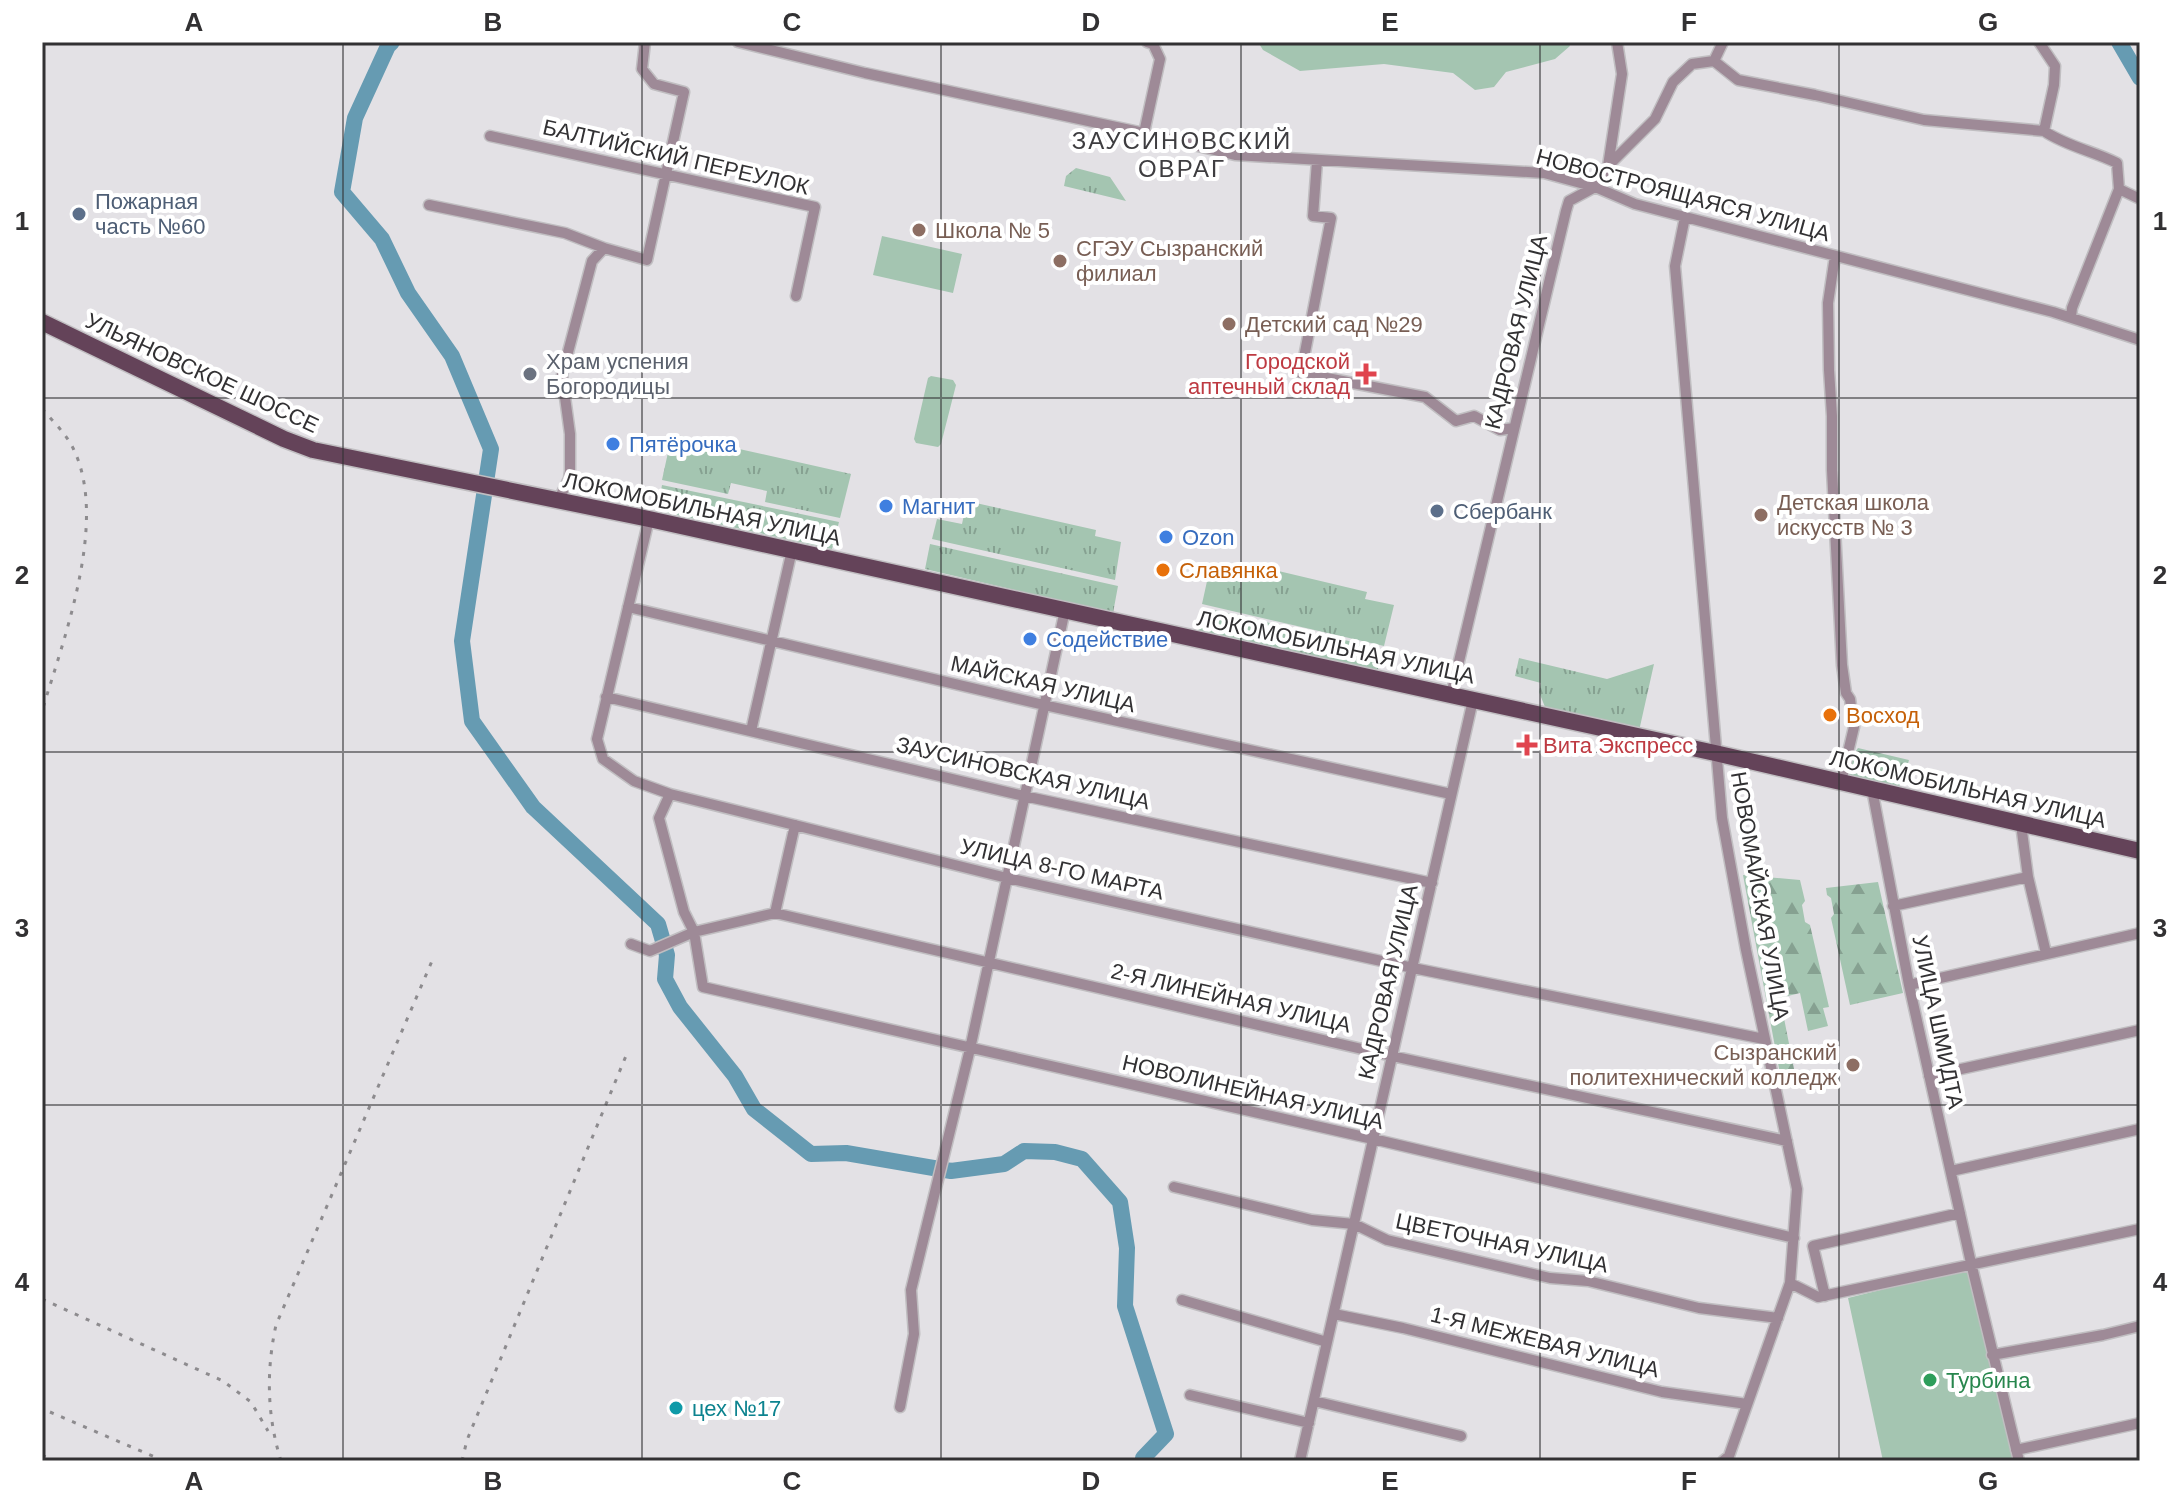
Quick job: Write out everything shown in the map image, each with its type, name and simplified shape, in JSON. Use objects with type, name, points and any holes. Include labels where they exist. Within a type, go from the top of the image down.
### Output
[{"type":"main road","name":"УЛЬЯНОВСКОЕ ШОССЕ","points":[[42,322],[99,352],[313,450],[520,492]]},
{"type":"main road","name":"ЛОКОМОБИЛЬНАЯ УЛИЦА","points":[[520,492],[1715,753],[2140,851]]},
{"type":"street","points":[[429,205],[565,233],[647,260],[684,92],[654,84],[642,69],[645,42]]},
{"type":"street","name":"НОВОСТРОЯЩАЯСЯ УЛИЦА","points":[[738,42],[1235,155],[1544,173],[1595,187],[1635,204],[2071,317],[2140,340]]},
{"type":"street","points":[[1144,133],[1160,59],[1153,44],[1147,42]]},
{"type":"street","name":"КАДРОВАЯ УЛИЦА","points":[[1451,695],[1566,211],[1569,201],[1595,187],[1608,166],[1622,74],[1617,42]]},
{"type":"street","points":[[1714,61],[1723,42]]},
{"type":"street","points":[[2039,42],[2055,66],[2044,131]]},
{"type":"street","points":[[1608,166],[1655,119],[1673,82],[1682,73],[1692,64],[1714,61],[1738,80],[1924,120],[2044,131],[2060,142],[2092,151],[2117,163],[2119,189],[2071,317]]},
{"type":"street","name":"БАЛТИЙСКИЙ ПЕРЕУЛОК","points":[[490,136],[815,207],[796,296]]},
{"type":"street","points":[[1317,161],[1313,216],[1331,218],[1301,373],[1425,397],[1456,421],[1474,416],[1500,430],[1514,428]]},
{"type":"street","points":[[2119,189],[2140,199]]},
{"type":"street","name":"НОВОМАЙСКАЯ УЛИЦА","points":[[1685,217],[1675,266],[1722,818],[1764,1039],[1797,1189],[1790,1283],[1727,1459]]},
{"type":"street","points":[[558,501],[570,471],[570,434],[562,375],[592,261],[604,248]]},
{"type":"street","points":[[1835,256],[1828,303],[1832,485],[1842,665],[1854,727],[1841,782]]},
{"type":"street","name":"УЛИЦА 8-ГО МАРТА","points":[[649,519],[597,739],[603,759],[634,781],[670,794],[1007,878],[1413,968],[1764,1039]]},
{"type":"street","points":[[751,731],[792,550]]},
{"type":"street","name":"МАЙСКАЯ УЛИЦА","points":[[628,607],[1044,705],[1451,794]]},
{"type":"street","points":[[900,1407],[914,1334],[911,1290],[970,1049],[1065,610]]},
{"type":"street","name":"ЗАУСИНОВСКАЯ УЛИЦА","points":[[606,697],[1024,796],[1432,883]]},
{"type":"street","name":"КАДРОВАЯ УЛИЦА","points":[[1300,1461],[1473,700]]},
{"type":"street","name":"УЛИЦА ШМИДТА","points":[[1872,789],[1909,985],[1992,1355],[2018,1456]]},
{"type":"street","points":[[670,794],[659,818],[684,912],[694,932]]},
{"type":"street","points":[[2021,824],[2028,877],[2046,953]]},
{"type":"street","points":[[775,913],[795,825]]},
{"type":"street","points":[[1893,906],[2028,877]]},
{"type":"street","name":"2-Я ЛИНЕЙНАЯ УЛИЦА","points":[[631,944],[650,951],[694,932],[775,913],[1392,1056],[1787,1141]]},
{"type":"street","name":"НОВОЛИНЕЙНАЯ УЛИЦА","points":[[694,932],[703,987],[1794,1238]]},
{"type":"street","points":[[1909,985],[2140,933]]},
{"type":"street","points":[[1929,1076],[2140,1030]]},
{"type":"street","points":[[1951,1171],[2140,1129]]},
{"type":"street","name":"ЦВЕТОЧНАЯ УЛИЦА","points":[[1174,1187],[1312,1220],[1354,1224],[1387,1240],[1550,1278],[1588,1281],[1699,1308],[1778,1318]]},
{"type":"street","points":[[1825,1296],[1813,1246],[1960,1213]]},
{"type":"street","points":[[1790,1283],[1818,1297],[1825,1296],[2140,1229]]},
{"type":"street","points":[[1182,1300],[1327,1342]]},
{"type":"street","name":"1-Я МЕЖЕВАЯ УЛИЦА","points":[[1334,1314],[1662,1392],[1747,1404]]},
{"type":"street","points":[[1992,1355],[2140,1326]]},
{"type":"street","points":[[1190,1395],[1309,1423]]},
{"type":"street","points":[[1314,1401],[1461,1436]]},
{"type":"street","points":[[2018,1456],[2140,1423]]},
{"type":"green space","points":[[1258,42],[1568,42],[1570,46],[1555,59],[1506,72],[1494,87],[1475,90],[1453,73],[1384,64],[1300,71],[1263,50]]},
{"type":"green space","points":[[1076,168],[1110,177],[1126,201],[1064,186],[1066,176]]},
{"type":"green space","points":[[882,236],[962,254],[953,293],[873,275]]},
{"type":"green space","points":[[931,376],[953,380],[956,385],[938,447],[916,443],[914,439]]},
{"type":"green space","points":[[672,434],[851,474],[840,518],[765,502],[767,491],[731,483],[728,494],[662,480]]},
{"type":"green space","points":[[662,485],[839,522],[832,549],[663,512],[660,496]]},
{"type":"green space","points":[[967,501],[1096,530],[1095,536],[1121,542],[1115,580],[932,539],[937,519],[962,524]]},
{"type":"green space","points":[[930,544],[1118,586],[1113,613],[925,569]]},
{"type":"green space","points":[[1240,562],[1367,592],[1365,599],[1394,605],[1384,646],[1202,604],[1211,563],[1238,569]]},
{"type":"green space","points":[[1209,609],[1375,647],[1382,652],[1378,669],[1200,632],[1197,627],[1201,611]]},
{"type":"green space","points":[[1519,658],[1607,679],[1654,664],[1639,731],[1547,712],[1539,692],[1541,683],[1515,676]]},
{"type":"green space","points":[[1858,748],[1909,760],[1903,782],[1898,787],[1849,780],[1851,763]]},
{"type":"green space","points":[[1743,875],[1800,880],[1805,901],[1802,905],[1805,922],[1810,925],[1829,1007],[1823,1008],[1828,1026],[1808,1031],[1800,993],[1780,998],[1795,1074],[1781,1079]]},
{"type":"green space","points":[[1878,882],[1903,993],[1850,1005],[1831,918],[1834,914],[1831,898],[1826,888]]},
{"type":"green space","name":"Турбина","points":[[1970,1268],[2013,1461],[1883,1461],[1848,1298]]},
{"type":"waterway","points":[[392,42],[355,118],[342,192],[382,239],[408,293],[452,356],[491,449],[462,641],[472,721],[533,807],[658,924],[667,955],[665,979],[680,1007],[735,1076],[754,1109],[811,1154],[846,1153],[951,1171],[1004,1164],[1024,1151],[1055,1152],[1082,1159],[1120,1202],[1127,1248],[1125,1306],[1166,1434],[1143,1461]]},
{"type":"waterway","points":[[2119,42],[2140,78]]},
{"type":"railway","points":[[42,409],[73,448],[83,477],[86,509],[85,544],[79,579],[42,711]]},
{"type":"railway","points":[[281,1461],[273,1427],[270,1393],[276,1325],[432,961]]},
{"type":"railway","points":[[462,1461],[467,1440],[628,1051]]},
{"type":"railway","points":[[42,1299],[223,1381],[251,1402],[268,1431]]},
{"type":"railway","points":[[50,1412],[164,1461]]},
{"type":"railway","points":[[42,1455],[53,1461]]},
{"type":"place","name":"Пожарная часть №60","points":[[79,214]]},
{"type":"place","name":"Школа № 5","points":[[919,230]]},
{"type":"place","name":"СГЭУ Сызранский филиал","points":[[1060,261]]},
{"type":"place","name":"Детский сад №29","points":[[1229,324]]},
{"type":"place","name":"Храм успения Богородицы","points":[[530,374]]},
{"type":"place","name":"Городской аптечный склад","points":[[1366,374]]},
{"type":"place","name":"Пятёрочка","points":[[613,444]]},
{"type":"place","name":"Магнит","points":[[886,506]]},
{"type":"place","name":"Сбербанк","points":[[1437,511]]},
{"type":"place","name":"Детская школа искусств № 3","points":[[1761,515]]},
{"type":"place","name":"Ozon","points":[[1166,537]]},
{"type":"place","name":"Славянка","points":[[1163,570]]},
{"type":"place","name":"Содействие","points":[[1030,639]]},
{"type":"place","name":"Восход","points":[[1830,715]]},
{"type":"place","name":"Вита Экспресс","points":[[1527,745]]},
{"type":"place","name":"Сызранский политехнический колледж","points":[[1853,1065]]},
{"type":"place","name":"Турбина","points":[[1930,1380]]},
{"type":"place","name":"цех №17","points":[[676,1408]]},
{"type":"district","name":"ЗАУСИНОВСКИЙ ОВРАГ","points":[[1182,154]]}]
